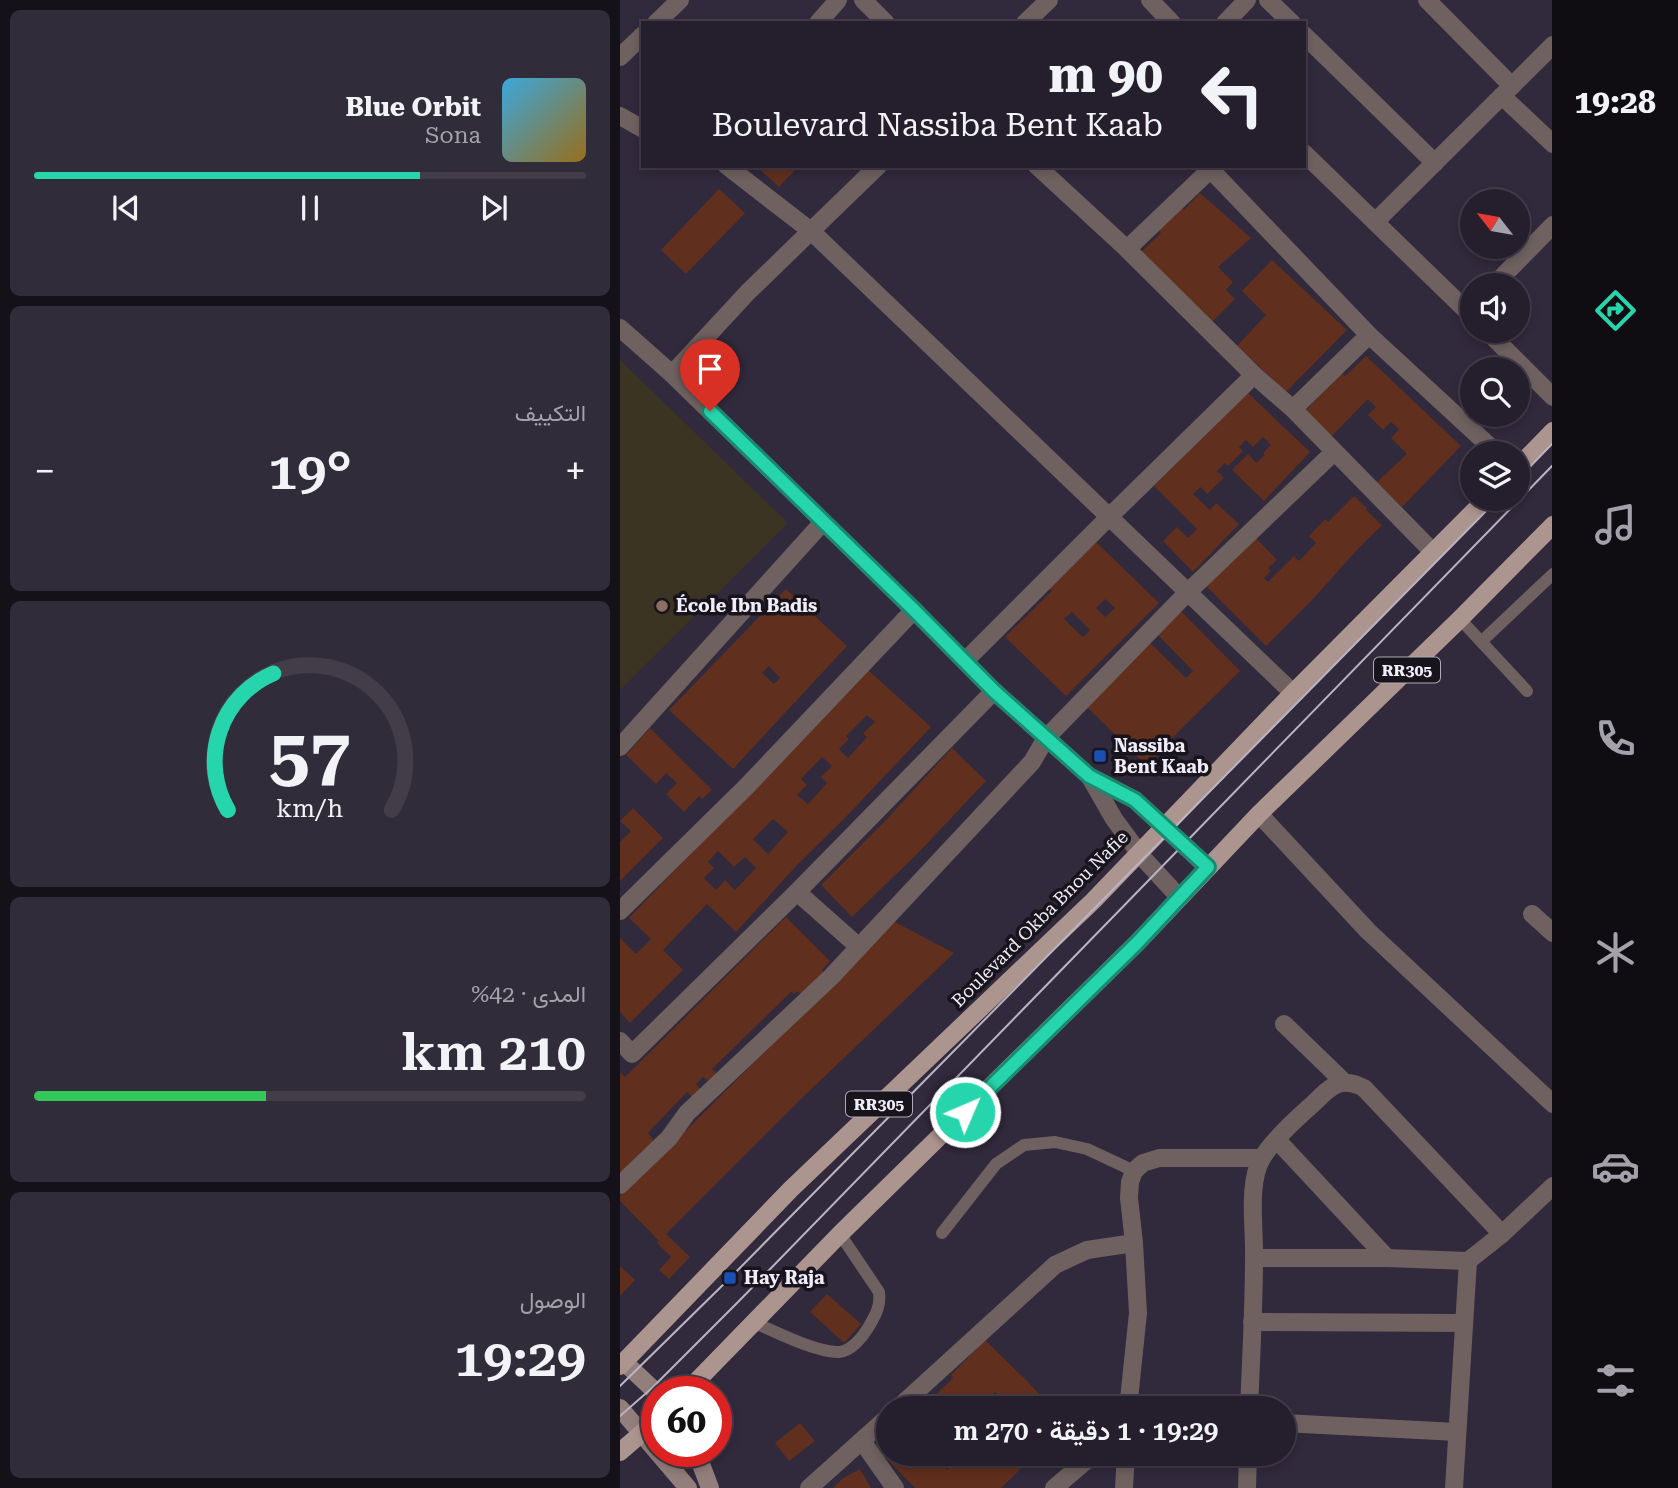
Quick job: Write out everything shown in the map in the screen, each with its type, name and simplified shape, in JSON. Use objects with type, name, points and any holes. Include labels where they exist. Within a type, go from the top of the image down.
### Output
[{"type":"main road","points":[[1530,455],[1553,431]]},
{"type":"main road","name":"Boulevard Okba Bnou Nafie","points":[[622,1364],[791,1189],[1093,901],[1474,511]]},
{"type":"main road","name":"RR305","points":[[702,1376],[840,1234],[1137,943],[1259,814],[1553,525]]},
{"type":"main road","points":[[620,1452],[641,1433]]},
{"type":"street","points":[[658,21],[680,0]]},
{"type":"street","points":[[820,21],[838,0]]},
{"type":"street","points":[[863,0],[884,21]]},
{"type":"street","points":[[1027,21],[1049,0]]},
{"type":"street","points":[[1150,0],[1170,21]]},
{"type":"street","points":[[1227,21],[1247,0]]},
{"type":"street","points":[[1268,0],[1290,21]]},
{"type":"street","points":[[1427,0],[1553,144]]},
{"type":"street","points":[[620,57],[641,37]]},
{"type":"street","points":[[1306,37],[1435,163]]},
{"type":"street","points":[[1375,222],[1553,45]]},
{"type":"street","points":[[620,116],[641,128]]},
{"type":"street","points":[[1306,155],[1460,302]]},
{"type":"street","points":[[730,168],[811,232],[1294,693]]},
{"type":"street","points":[[672,374],[748,292],[876,168]]},
{"type":"street","points":[[1039,168],[1127,249],[1254,375],[1293,409],[1433,552]]},
{"type":"street","points":[[1127,249],[1212,168],[1369,335],[1484,441]]},
{"type":"street","points":[[1506,273],[1553,225]]},
{"type":"street","points":[[620,328],[672,374],[994,691],[1089,776],[1135,800],[1208,867]]},
{"type":"street","points":[[1293,409],[1369,335]]},
{"type":"street","points":[[1499,343],[1553,397]]},
{"type":"street","points":[[965,661],[1254,375]]},
{"type":"street","points":[[620,1185],[669,1138],[695,1105],[831,977],[1032,762],[1046,738],[1187,593],[1334,452]]},
{"type":"street","points":[[623,739],[823,522]]},
{"type":"street","points":[[620,911],[747,786],[914,610]]},
{"type":"street","points":[[620,1041],[632,1054],[797,892],[994,691]]},
{"type":"street","points":[[1089,776],[1114,819],[1179,898]]},
{"type":"street","points":[[1259,814],[1368,931],[1553,1104]]},
{"type":"street","points":[[797,892],[859,947]]},
{"type":"street","points":[[1532,914],[1553,933]]},
{"type":"street","points":[[1284,1024],[1344,1082]]},
{"type":"street","points":[[1249,1396],[1254,1178],[1262,1158],[1277,1140],[1331,1087],[1344,1082],[1364,1088],[1502,1234]]},
{"type":"street","points":[[1277,1140],[1387,1258]]},
{"type":"street","points":[[1129,1396],[1138,1313],[1129,1198],[1134,1171],[1143,1163],[1159,1158],[1262,1158]]},
{"type":"street","points":[[1254,1258],[1468,1261],[1502,1234],[1553,1186]]},
{"type":"street","points":[[911,1396],[1055,1265],[1087,1250],[1134,1243]]},
{"type":"street","points":[[1454,1488],[1468,1261]]},
{"type":"street","points":[[1252,1322],[1464,1323]]},
{"type":"street","points":[[622,1364],[641,1380]]},
{"type":"street","points":[[620,1408],[641,1433]]},
{"type":"street","points":[[1296,1424],[1457,1432]]},
{"type":"street","points":[[809,1488],[876,1428]]},
{"type":"street","points":[[862,1441],[895,1488]]},
{"type":"street","points":[[1054,1488],[1080,1466]]},
{"type":"street","points":[[1125,1488],[1126,1466]]},
{"type":"street","points":[[1247,1488],[1248,1466]]},
{"type":"street","points":[[670,1467],[688,1488]]},
{"type":"street","points":[[702,1467],[710,1488]]},
{"type":"lane","points":[[1482,642],[1553,574]]},
{"type":"lane","points":[[1460,619],[1527,691]]},
{"type":"lane","points":[[942,1233],[996,1164],[1024,1145],[1055,1142],[1087,1149],[1134,1171]]},
{"type":"lane","points":[[755,1323],[817,1348],[840,1352],[853,1347],[877,1314],[880,1292],[840,1234]]},
{"type":"shaded area","name":"École Ibn Badis","points":[[620,360],[788,523],[621,689],[620,688]]},
{"type":"building","points":[[758,168],[797,168],[779,187]]},
{"type":"building","points":[[719,189],[745,213],[686,274],[661,250]]},
{"type":"building","points":[[1200,193],[1251,238],[1218,267],[1233,282],[1226,290],[1235,299],[1212,322],[1141,252],[1161,233],[1158,230],[1182,208],[1184,210]]},
{"type":"building","points":[[1272,260],[1347,330],[1286,392],[1237,346],[1266,315],[1242,291]]},
{"type":"building","points":[[1366,356],[1460,445],[1402,507],[1377,482],[1407,454],[1391,438],[1399,429],[1391,422],[1383,430],[1368,415],[1376,407],[1368,399],[1330,438],[1304,412],[1342,373],[1345,376]]},
{"type":"building","points":[[1248,393],[1310,452],[1264,501],[1232,470],[1248,454],[1256,463],[1271,445],[1263,437],[1253,447],[1246,440],[1239,447],[1243,451],[1228,466],[1225,463],[1217,471],[1224,478],[1207,494],[1201,487],[1193,494],[1210,510],[1216,503],[1239,524],[1193,572],[1163,541],[1177,527],[1188,538],[1197,529],[1154,486]]},
{"type":"building","points":[[1354,496],[1382,525],[1266,646],[1205,585],[1255,537],[1277,560],[1268,568],[1271,571],[1264,578],[1268,582],[1294,556],[1299,561],[1316,543],[1309,536],[1325,519],[1328,522]]},
{"type":"building","points":[[1095,541],[1159,603],[1066,696],[1005,637],[1052,591],[1049,589]],"holes":[[[1105,599],[1115,608],[1105,617],[1096,608]],[[1072,612],[1090,630],[1083,637],[1064,619]]]},
{"type":"building","points":[[786,589],[847,646],[733,769],[669,710]],"holes":[[[769,666],[780,678],[774,684],[762,673]]]},
{"type":"building","points":[[1179,609],[1240,671],[1147,766],[1086,706],[1149,642],[1186,678],[1193,671],[1155,632]]},
{"type":"building","points":[[867,669],[931,727],[736,932],[707,904],[663,950],[683,970],[630,1023],[620,1012],[620,938],[636,954],[651,939],[629,918]],"holes":[[[867,715],[875,722],[863,733],[867,737],[848,758],[839,749],[849,739],[846,736]],[[822,757],[832,766],[821,777],[827,783],[808,804],[797,795],[807,785],[801,779]],[[773,819],[788,832],[768,854],[753,839]],[[718,851],[734,867],[745,857],[756,868],[735,890],[725,880],[716,890],[704,878],[714,868],[708,862]]]},
{"type":"building","points":[[650,728],[712,790],[702,799],[699,796],[684,812],[666,794],[677,783],[666,773],[656,784],[626,755]]},
{"type":"building","points":[[952,748],[986,781],[919,852],[852,917],[821,885]]},
{"type":"building","points":[[633,808],[663,838],[620,881],[620,842],[631,831],[620,821]]},
{"type":"building","points":[[786,917],[830,961],[822,970],[826,973],[803,996],[797,991],[794,994],[791,992],[712,1069],[717,1073],[709,1081],[703,1077],[696,1084],[701,1090],[693,1098],[687,1092],[648,1133],[656,1143],[625,1176],[620,1171],[620,1072],[625,1077]]},
{"type":"building","points":[[893,921],[954,953],[801,1099],[666,1234],[690,1257],[669,1279],[659,1270],[671,1257],[620,1201],[620,1196]]},
{"type":"building","points":[[620,1266],[635,1280],[620,1296]]},
{"type":"building","points":[[827,1294],[861,1324],[844,1343],[810,1312]]},
{"type":"building","points":[[985,1340],[1041,1396],[999,1396],[995,1392],[991,1396],[934,1396],[953,1378],[951,1375]]},
{"type":"building","points":[[800,1423],[815,1441],[789,1461],[775,1443]]},
{"type":"building","points":[[894,1466],[943,1466],[947,1470],[951,1466],[1024,1466],[1001,1488],[915,1488]]},
{"type":"building","points":[[860,1469],[871,1488],[833,1488],[843,1478]]},
{"type":"tram line","points":[[1530,467],[1553,443]]},
{"type":"tram line","points":[[620,1416],[652,1388],[739,1301],[1553,465]]},
{"type":"tram line","points":[[620,1386],[730,1278],[1486,511]]},
{"type":"place","name":"École Ibn Badis","points":[[662,606]]},
{"type":"place","name":"Nassiba Bent Kaab","points":[[1100,756]]},
{"type":"place","name":"Hay Raja","points":[[730,1278]]},
{"type":"route","points":[[710,411],[994,691],[1089,776],[1135,800],[1208,867],[1137,943],[965,1112]]}]
